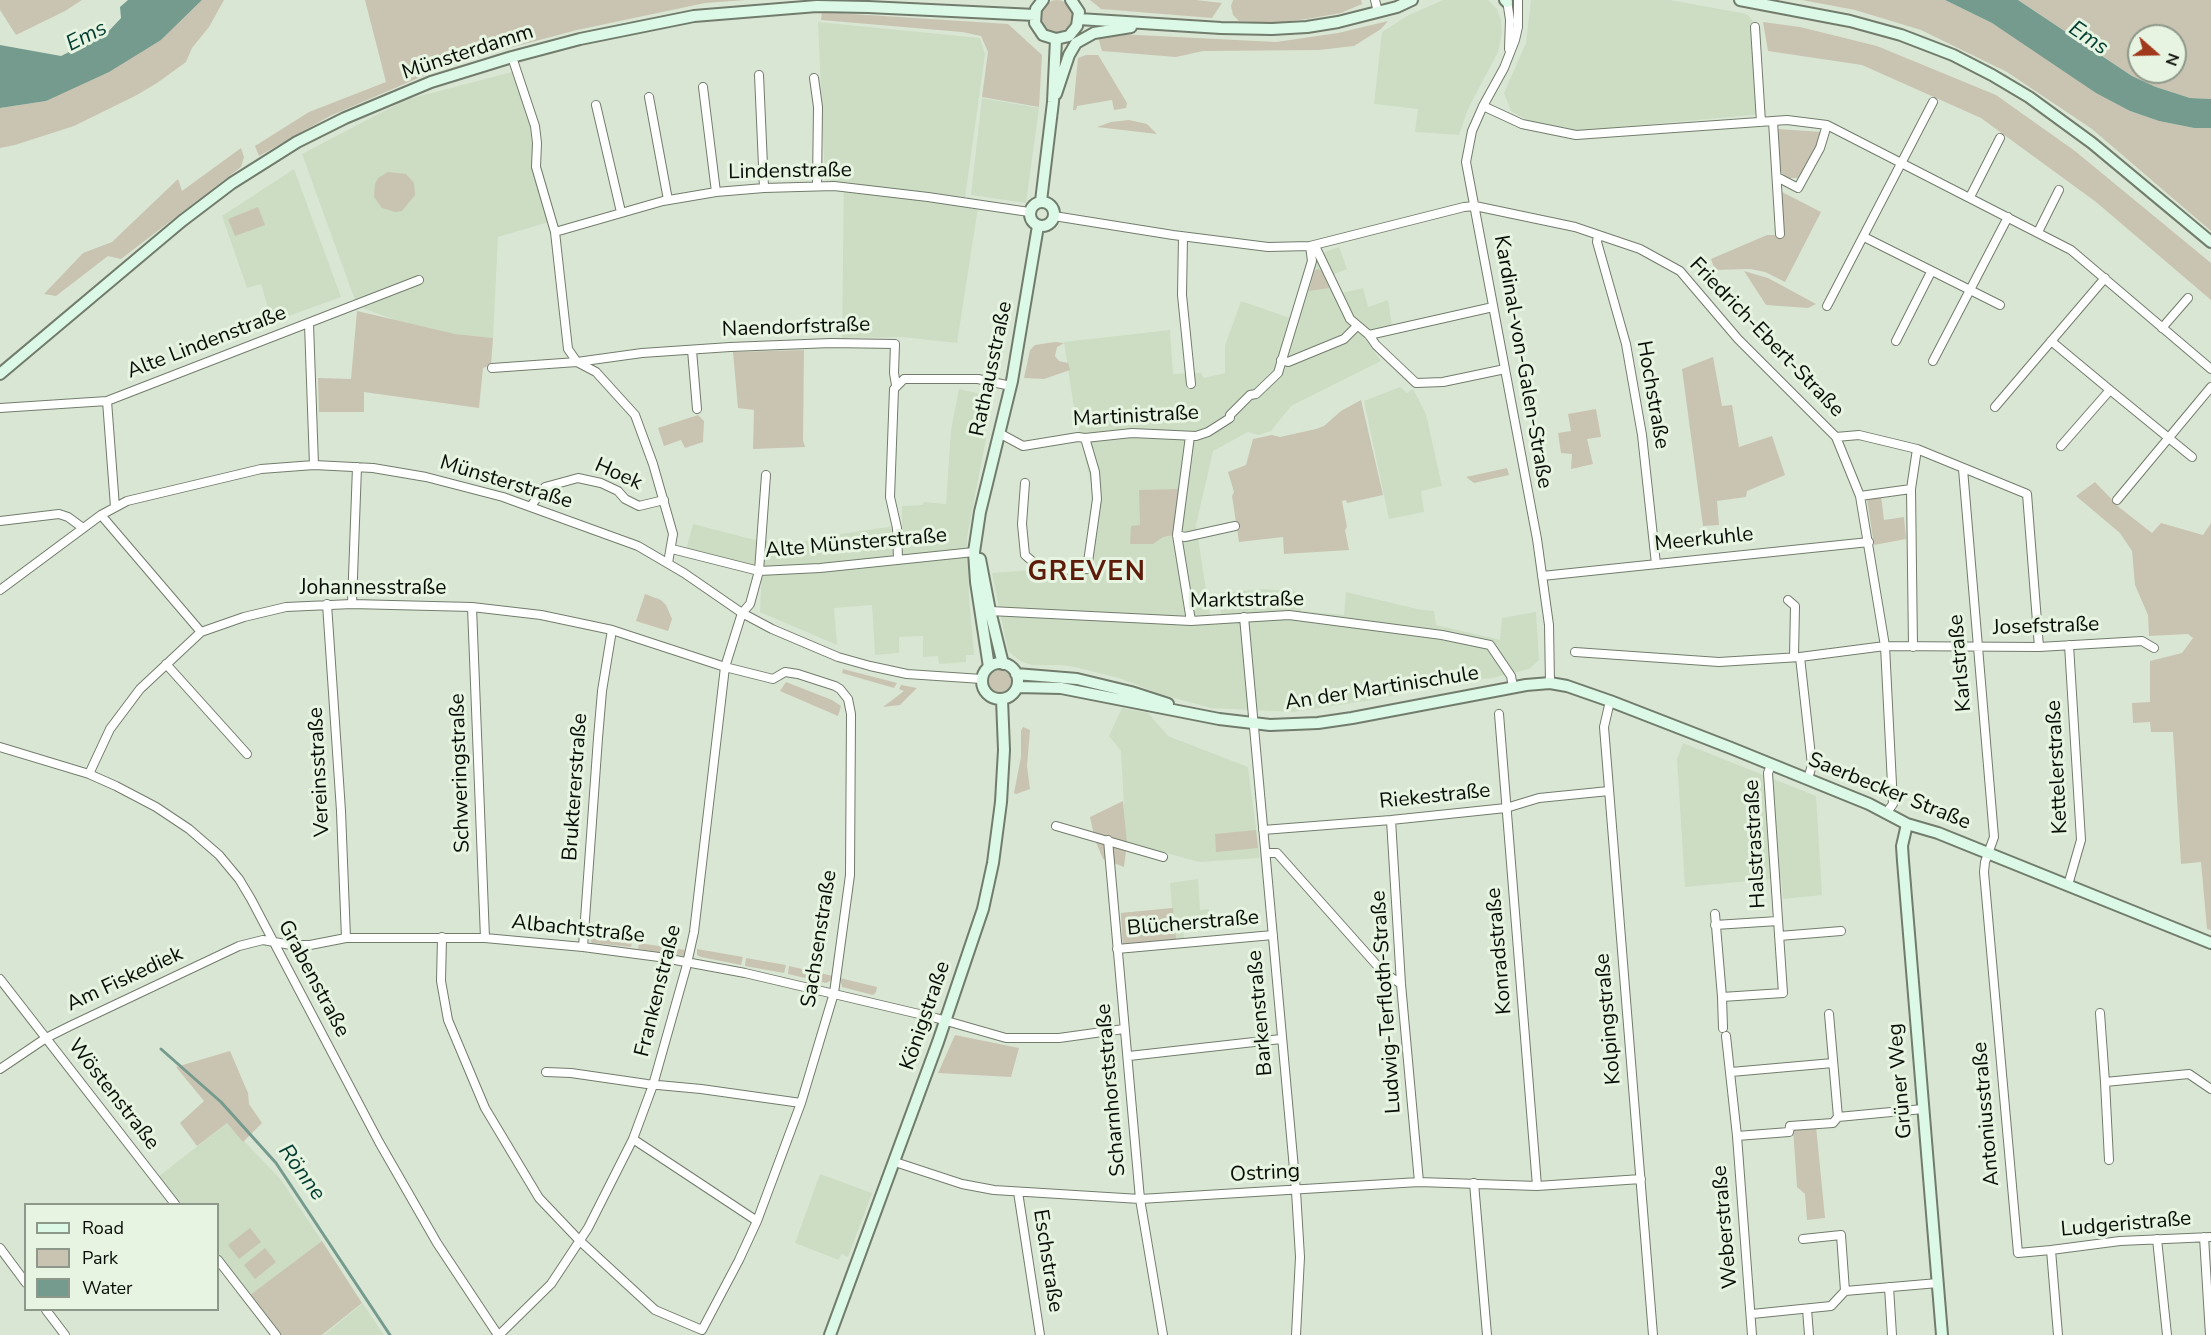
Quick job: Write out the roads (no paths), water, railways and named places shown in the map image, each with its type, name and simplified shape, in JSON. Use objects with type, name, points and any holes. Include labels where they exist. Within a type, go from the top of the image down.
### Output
[{"type":"street","points":[[1042,0],[1035,15],[1038,29],[1043,35],[1056,39],[1069,36],[1077,26],[1079,19],[1076,6],[1071,0]]},
{"type":"street","points":[[1375,0],[1378,12]]},
{"type":"street","points":[[1378,12],[1393,0]]},
{"type":"street","points":[[1079,19],[1272,29],[1338,22],[1397,7],[1412,0]]},
{"type":"street","points":[[1740,0],[1850,21],[1901,35],[1953,55],[1992,75],[2029,97],[2092,142],[2211,242]]},
{"type":"street","name":"Kardinal-von-Galen-Straße","points":[[1509,1],[1509,56],[1472,131],[1466,162],[1542,576],[1549,625],[1550,683]]},
{"type":"street","name":"Münsterdamm","points":[[0,374],[182,221],[258,165],[345,118],[431,82],[580,39],[694,16],[817,6],[1035,15]]},
{"type":"street","points":[[1053,102],[1069,55],[1076,43],[1094,33],[1149,24]]},
{"type":"street","points":[[1755,27],[1761,122]]},
{"type":"street","points":[[1041,201],[1053,102],[1056,39]]},
{"type":"street","points":[[512,57],[535,126],[536,167],[555,232],[568,350],[577,362],[596,372],[634,415],[653,464],[673,534],[674,549],[668,563]]},
{"type":"street","points":[[759,75],[764,188]]},
{"type":"street","points":[[814,78],[818,108],[817,186]]},
{"type":"street","points":[[703,87],[716,192]]},
{"type":"street","points":[[649,97],[668,200]]},
{"type":"street","points":[[1827,306],[1933,102]]},
{"type":"street","points":[[596,105],[621,212]]},
{"type":"street","points":[[1483,106],[1522,124],[1576,135],[1787,120],[1827,125],[2071,250],[2211,369]]},
{"type":"street","points":[[1773,121],[1780,234]]},
{"type":"street","points":[[1777,177],[1798,188],[1820,148],[1827,125]]},
{"type":"street","points":[[1970,197],[2000,138]]},
{"type":"street","name":"Lindenstraße","points":[[555,232],[668,200],[716,192],[764,188],[817,186],[928,197],[1029,212]]},
{"type":"street","points":[[2038,232],[2059,190]]},
{"type":"street","points":[[1041,201],[1033,205],[1029,212],[1030,220],[1038,226],[1048,225],[1054,216]]},
{"type":"street","points":[[1041,201],[1051,206],[1054,216]]},
{"type":"street","points":[[1054,216],[1183,237],[1268,247],[1312,246],[1475,206]]},
{"type":"street","name":"Friedrich-Ebert-Straße","points":[[1475,206],[1575,227],[1640,249],[1680,271],[1738,339],[1836,437],[1860,496],[1885,646],[1893,804],[1887,812]]},
{"type":"street","points":[[1933,361],[2008,217]]},
{"type":"street","name":"Rathausstraße","points":[[977,552],[979,519],[1011,386],[1038,226]]},
{"type":"street","name":"Hochstraße","points":[[1598,235],[1597,242],[1626,344],[1642,435],[1656,564]]},
{"type":"street","points":[[1183,237],[1182,295],[1191,384]]},
{"type":"street","points":[[1864,237],[2000,305]]},
{"type":"street","points":[[1312,246],[1333,282],[1350,319],[1416,383],[1443,382],[1505,369]]},
{"type":"street","name":"Martinistraße","points":[[999,433],[1023,446],[1078,437],[1132,433],[1190,436],[1208,432],[1230,417],[1250,395],[1256,394],[1278,373],[1312,261],[1312,246]]},
{"type":"street","points":[[1896,342],[1931,272]]},
{"type":"street","points":[[1995,407],[2105,278]]},
{"type":"street","name":"Alte Lindenstraße","points":[[115,507],[106,401],[419,280]]},
{"type":"street","points":[[2162,328],[2188,298]]},
{"type":"street","points":[[1369,335],[1493,307]]},
{"type":"street","points":[[309,324],[314,465]]},
{"type":"street","points":[[1281,360],[1288,362],[1344,339],[1357,326]]},
{"type":"street","points":[[2051,341],[2192,458]]},
{"type":"street","name":"Naendorfstraße","points":[[492,368],[692,350],[831,343],[895,344],[896,385]]},
{"type":"street","name":"Naendorfstraße","points":[[692,350],[698,409]]},
{"type":"street","points":[[898,559],[897,528],[890,497],[893,398],[896,385],[903,379],[934,379],[978,380],[1011,386]]},
{"type":"street","points":[[2117,500],[2211,387]]},
{"type":"street","points":[[2061,446],[2110,390]]},
{"type":"street","points":[[0,408],[106,401]]},
{"type":"street","points":[[1836,437],[1859,435],[1917,449],[2026,494],[2039,647]]},
{"type":"street","points":[[1190,436],[1177,535],[1191,621]]},
{"type":"street","points":[[1025,483],[1022,524],[1025,555],[1039,567],[1059,570],[1087,569],[1096,499],[1095,472],[1086,438]]},
{"type":"street","points":[[1913,647],[1911,489],[1917,449]]},
{"type":"street","name":"Münsterstraße","points":[[0,590],[101,515],[143,495],[261,469],[314,465],[357,467],[426,477],[531,506],[638,546],[668,563],[742,613],[772,629],[832,654],[906,674],[982,679]]},
{"type":"street","points":[[352,604],[357,467]]},
{"type":"street","name":"Karlstraße","points":[[1963,469],[1994,837],[1988,854]]},
{"type":"street","name":"Frankenstraße","points":[[499,1335],[550,1284],[580,1241],[633,1139],[653,1085],[688,962],[699,899],[725,667],[742,613],[750,604],[759,571],[766,475]]},
{"type":"street","name":"Hoek","points":[[531,506],[545,487],[578,477],[601,483],[618,491],[625,499],[639,506],[664,500]]},
{"type":"street","points":[[1860,496],[1911,489]]},
{"type":"street","points":[[0,520],[59,514],[68,517],[82,528]]},
{"type":"street","points":[[101,515],[201,632]]},
{"type":"street","points":[[1177,535],[1185,537],[1235,526]]},
{"type":"street","name":"Meerkuhle","points":[[1542,576],[1869,542]]},
{"type":"street","name":"Alte Münsterstraße","points":[[674,549],[759,571],[820,568],[977,552]]},
{"type":"street","points":[[977,552],[1003,664]]},
{"type":"street","points":[[977,552],[976,582],[989,667]]},
{"type":"street","points":[[1788,600],[1795,606],[1797,657],[1812,765],[1808,779]]},
{"type":"street","name":"Vereinsstraße","points":[[327,604],[341,811],[346,938]]},
{"type":"street","name":"Johannesstraße","points":[[88,774],[110,729],[140,689],[201,632],[244,617],[286,607],[352,604],[472,607],[541,615],[612,630],[725,667]]},
{"type":"street","name":"Schweringstraße","points":[[472,607],[485,938]]},
{"type":"street","name":"Marktstraße","points":[[990,611],[1191,621],[1289,615],[1442,635],[1490,645],[1510,676],[1513,687]]},
{"type":"street","name":"Barkenstraße","points":[[1244,617],[1296,1191],[1300,1257],[1296,1335]]},
{"type":"street","name":"Bruktererstraße","points":[[583,947],[602,691],[612,630]]},
{"type":"street","name":"Josefstraße","points":[[1575,652],[1719,662],[1797,657],[1885,646],[2039,647],[2142,641],[2154,648]]},
{"type":"street","name":"Kettelerstraße","points":[[2068,885],[2081,840],[2069,645]]},
{"type":"street","points":[[166,664],[247,753]]},
{"type":"street","points":[[1003,664],[1010,666],[1016,674],[1017,687],[1008,697],[997,699],[984,690],[982,679],[989,667],[1003,664]]},
{"type":"street","name":"Sachsenstraße","points":[[580,1241],[655,1310],[702,1330],[757,1221],[801,1103],[834,993],[850,875],[851,711],[848,699],[835,686],[798,674],[785,672],[773,679],[725,667]]},
{"type":"street","name":"An der Martinischule","points":[[1016,674],[1077,679],[1162,701],[1185,711]]},
{"type":"street","name":"An der Martinischule","points":[[1017,687],[1061,688],[1253,724],[1270,725],[1318,723],[1513,687],[1550,683]]},
{"type":"street","name":"Saerbecker Straße","points":[[1550,683],[1610,700],[1808,779],[1887,812],[1907,824],[1938,833],[2211,943]]},
{"type":"street","name":"Königstraße","points":[[830,1335],[946,1020],[983,909],[993,863],[1001,802],[1004,750],[1002,699]]},
{"type":"street","name":"Kolpingstraße","points":[[1610,700],[1604,727],[1653,1335]]},
{"type":"street","name":"Konradstraße","points":[[1499,714],[1537,1186]]},
{"type":"street","name":"Grabenstraße","points":[[0,747],[88,774],[156,807],[189,829],[219,855],[239,879],[379,1142],[437,1243],[499,1335]]},
{"type":"street","name":"Halstrastraße","points":[[1722,997],[1783,993],[1768,773],[1771,765]]},
{"type":"street","name":"Riekestraße","points":[[1263,830],[1506,808],[1539,798],[1609,791]]},
{"type":"street","name":"Ludwig-Terfloth-Straße","points":[[1391,820],[1401,984],[1419,1182]]},
{"type":"street","name":"Grüner Weg","points":[[1907,824],[1902,846],[1903,861],[1942,1335]]},
{"type":"street","points":[[1056,826],[1163,857]]},
{"type":"street","name":"Scharnhorststraße","points":[[1108,840],[1140,1199],[1164,1335]]},
{"type":"street","points":[[1266,853],[1278,853],[1383,972],[1401,984]]},
{"type":"street","name":"Antoniusstraße","points":[[1988,854],[1984,872],[2018,1252],[2051,1250]]},
{"type":"street","points":[[1715,914],[1722,997]]},
{"type":"street","name":"Halstrastraße","points":[[1715,925],[1778,921]]},
{"type":"street","name":"Halstrastraße","points":[[1779,936],[1841,931]]},
{"type":"street","name":"Blücherstraße","points":[[1117,949],[1273,935]]},
{"type":"street","name":"Albachtstraße","points":[[273,941],[291,945],[310,945],[346,938],[485,938],[583,947],[688,962],[834,993],[946,1020],[1006,1038],[1059,1038],[1124,1029]]},
{"type":"street","points":[[442,938],[441,981],[448,1020],[485,1108],[539,1198],[580,1241]]},
{"type":"street","name":"Am Fiskediek","points":[[0,1069],[46,1038],[239,946],[262,940],[273,941]]},
{"type":"street","name":"Wöstenstraße","points":[[0,979],[174,1203]]},
{"type":"street","name":"Weberstraße","points":[[1722,997],[1737,1136],[1752,1335]]},
{"type":"street","points":[[2100,1013],[2109,1160]]},
{"type":"street","points":[[1829,1014],[1838,1117]]},
{"type":"street","points":[[1129,1056],[1281,1040]]},
{"type":"street","points":[[1731,1072],[1833,1064]]},
{"type":"street","points":[[546,1072],[571,1073],[801,1103]]},
{"type":"street","points":[[2105,1082],[2188,1074],[2211,1089]]},
{"type":"street","name":"Weberstraße","points":[[1737,1136],[1789,1132],[1790,1126],[1833,1123],[1838,1117],[1923,1109]]},
{"type":"street","points":[[633,1139],[757,1221]]},
{"type":"street","name":"Ostring","points":[[895,1162],[962,1184],[994,1190],[1140,1199],[1419,1182],[1537,1186],[1641,1179]]},
{"type":"street","points":[[1474,1183],[1487,1335]]},
{"type":"street","name":"Eschstraße","points":[[1018,1192],[1040,1335]]},
{"type":"street","points":[[1803,1239],[1841,1235],[1845,1291]]},
{"type":"street","name":"Ludgeristraße","points":[[2051,1250],[2157,1239],[2207,1237],[2210,1335]]},
{"type":"street","points":[[2157,1239],[2167,1335]]},
{"type":"street","points":[[0,1248],[24,1280]]},
{"type":"street","points":[[2051,1250],[2058,1335]]},
{"type":"street","points":[[219,1261],[276,1335]]},
{"type":"street","name":"Weberstraße","points":[[1752,1314],[1831,1306],[1845,1291],[1938,1283]]},
{"type":"street","points":[[1889,1287],[1892,1335]]},
{"type":"street","points":[[1807,1309],[1809,1335]]},
{"type":"street","points":[[46,1311],[65,1335]]},
{"type":"water","points":[[128,0],[202,0],[161,40],[109,72],[46,101],[0,108],[0,45],[61,56],[107,33],[121,18],[120,7]]},
{"type":"water","points":[[1945,0],[2018,0],[2127,73],[2127,84],[2149,84],[2190,98],[2211,99],[2211,128],[2194,128],[2159,121],[2130,111],[2096,93],[1992,23]]},
{"type":"waterway","name":"Rönne","points":[[161,1049],[221,1102],[276,1163],[390,1335]]},
{"type":"district","name":"GREVEN","points":[[1087,573]]},
{"type":"water label","name":"Ems","points":[[87,37]]},
{"type":"water label","name":"Ems","points":[[2088,39]]}]
